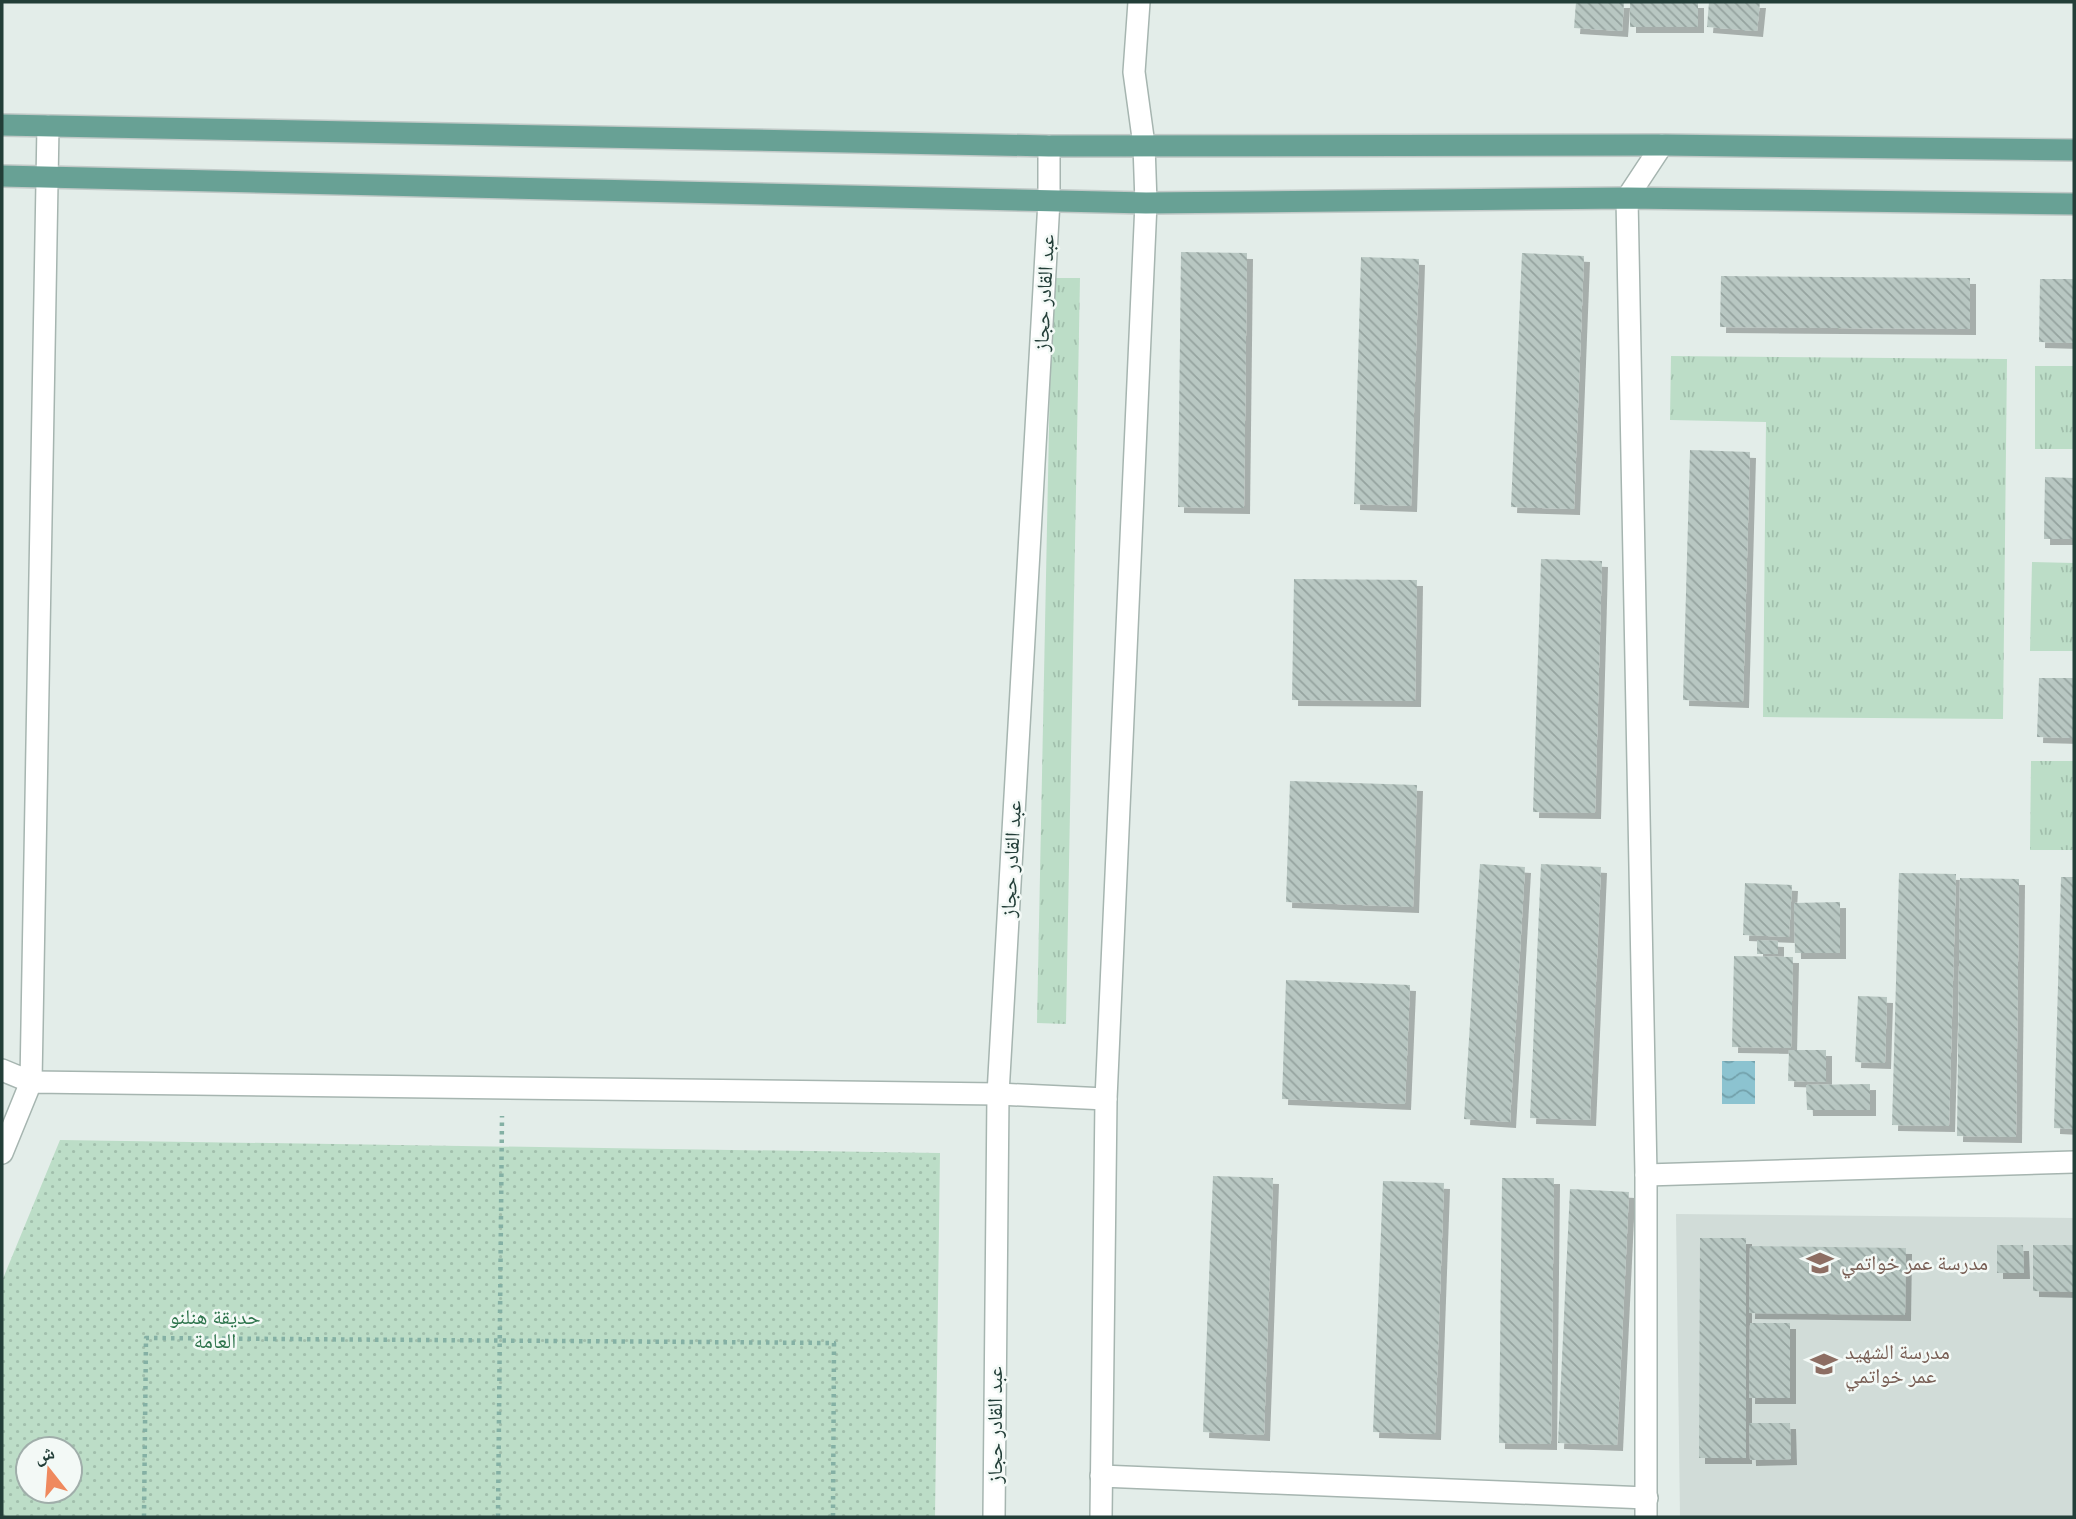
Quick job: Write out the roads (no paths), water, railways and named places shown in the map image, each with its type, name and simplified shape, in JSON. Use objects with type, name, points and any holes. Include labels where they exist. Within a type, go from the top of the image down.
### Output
[{"type":"main road","points":[[2,125],[1049,146],[1662,145],[2074,150]]},
{"type":"main road","points":[[2,176],[1146,203],[1628,198],[2074,204]]},
{"type":"street","points":[[1101,1517],[1106,1099],[1146,203],[1144,145],[1133,72],[1139,2]]},
{"type":"street","points":[[2,1153],[31,1082],[48,126]]},
{"type":"street","points":[[1101,1476],[1646,1508],[1646,1175],[1628,198],[1662,145]]},
{"type":"street","name":"عبد القادر حجاز","points":[[994,1517],[998,1094],[1049,201],[1049,146]]},
{"type":"street","points":[[2,1070],[31,1082],[998,1094],[1106,1099]]},
{"type":"street","points":[[1646,1175],[2074,1162]]},
{"type":"water","points":[[1722,1061],[1755,1061],[1755,1104],[1722,1104]]},
{"type":"place","name":"مدرسة عمر خواتمي","points":[[1820,1263]]},
{"type":"place","name":"مدرسة الشهيد عمر خواتمي","points":[[1824,1364]]},
{"type":"park label","name":"حديقة هنلنو العامة","points":[[215,1329]]}]
